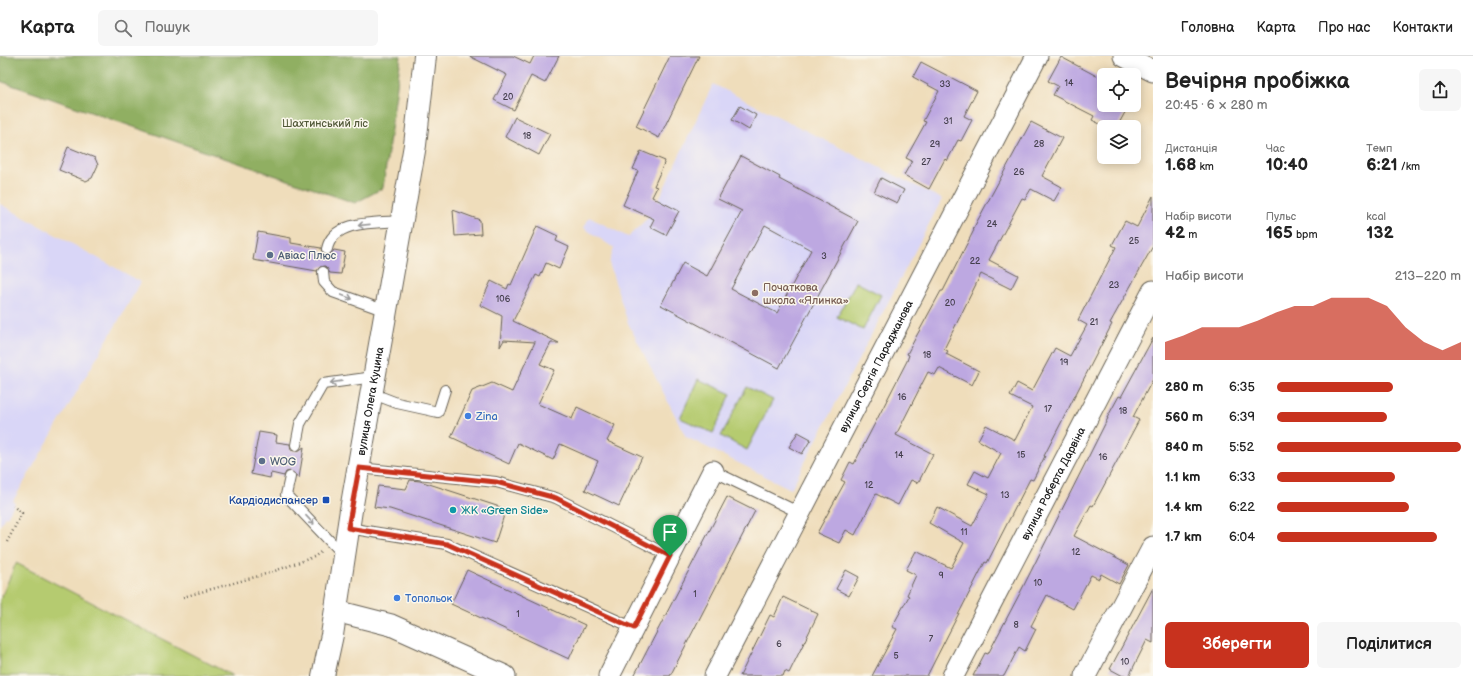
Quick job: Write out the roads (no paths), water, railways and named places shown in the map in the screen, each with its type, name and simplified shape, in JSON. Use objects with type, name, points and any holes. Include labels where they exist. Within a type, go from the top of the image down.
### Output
[{"type":"street","name":"вулиця Олега Куцина","points":[[323,676],[336,611],[338,550],[348,528],[359,468],[419,121],[425,56]]},
{"type":"street","name":"вулиця Сергія Параджанова","points":[[715,676],[1037,56]]},
{"type":"street","points":[[1124,56],[1153,72]]},
{"type":"street","name":"вулиця Роберта Дарвіна","points":[[953,676],[1153,291]]},
{"type":"street","points":[[609,676],[713,471]]},
{"type":"street","points":[[1085,676],[1153,547]]},
{"type":"street","points":[[336,611],[391,625],[504,676]]},
{"type":"lane","points":[[327,249],[329,242],[336,233],[351,226],[402,221]]},
{"type":"lane","points":[[323,272],[324,282],[332,292],[386,311]]},
{"type":"lane","points":[[296,445],[300,424],[323,384],[373,385],[397,403],[438,412],[445,390]]},
{"type":"lane","points":[[359,468],[496,482],[556,498],[670,556]]},
{"type":"lane","points":[[713,471],[800,513]]},
{"type":"lane","points":[[290,477],[286,495],[338,550]]},
{"type":"lane","points":[[348,528],[447,544],[634,628]]},
{"type":"place","name":"Авіас Плюс","points":[[270,255]]},
{"type":"place","name":"Початкова школа «Ялинка»","points":[[755,293]]},
{"type":"place","name":"Zina","points":[[468,416]]},
{"type":"place","name":"WOG","points":[[262,461]]},
{"type":"place","name":"Кардіодиспансер","points":[[326,500]]},
{"type":"place","name":"ЖК «Green Side»","points":[[453,510]]},
{"type":"place","name":"Топольок","points":[[397,598]]},
{"type":"park label","name":"Шахтинський ліс","points":[[325,123]]}]
